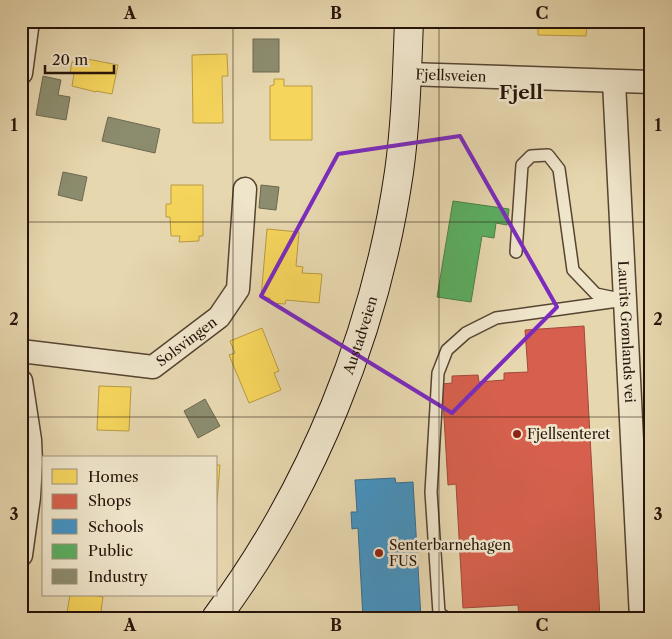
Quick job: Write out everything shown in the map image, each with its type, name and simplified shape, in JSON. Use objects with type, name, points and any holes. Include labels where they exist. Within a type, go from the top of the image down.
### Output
[{"type":"main road","name":"Austadveien","points":[[216,618],[258,554],[311,459],[336,404],[357,343],[371,299],[392,214],[399,171],[407,74],[409,21]]},
{"type":"street","points":[[21,73],[28,21]]},
{"type":"street","name":"Fjellsveien","points":[[407,74],[614,82]]},
{"type":"street","points":[[614,82],[651,82]]},
{"type":"street","name":"Laurits Grønlands vei","points":[[614,82],[642,618]]},
{"type":"street","name":"Solsvingen","points":[[21,351],[153,367],[219,317],[238,289],[245,190]]},
{"type":"street","points":[[21,381],[30,440],[31,462],[29,497],[21,554]]},
{"type":"lane","points":[[516,252],[522,166],[531,156],[548,156],[559,170],[574,270],[596,294],[624,300]]},
{"type":"lane","points":[[446,618],[439,613],[431,492],[438,373],[447,350],[466,333],[496,318],[624,300]]},
{"type":"highlighted area","points":[[460,136],[557,307],[452,413],[261,296],[338,154]]},
{"type":"building: Homes","points":[[538,21],[587,21],[586,36],[538,35]]},
{"type":"building: Homes","points":[[227,54],[228,76],[222,76],[223,123],[193,123],[192,55]]},
{"type":"building: Homes","points":[[77,57],[118,65],[112,94],[72,86],[74,74],[70,73],[72,62],[76,63]]},
{"type":"building: Homes","points":[[274,79],[284,79],[284,86],[312,86],[312,140],[270,140],[270,86],[274,85]]},
{"type":"building: Homes","points":[[171,185],[203,185],[203,236],[199,236],[199,241],[179,242],[180,236],[171,236],[170,217],[166,217],[166,204],[171,204]]},
{"type":"building: Homes","points":[[267,229],[299,232],[296,266],[303,267],[302,273],[322,274],[319,303],[286,300],[285,304],[270,303],[270,298],[261,298]]},
{"type":"building: Homes","points":[[262,328],[279,371],[274,373],[281,390],[249,403],[229,355],[235,353],[230,341]]},
{"type":"building: Homes","points":[[99,386],[131,387],[129,431],[97,430]]},
{"type":"building: Homes","points":[[218,465],[220,465],[218,490]]},
{"type":"building: Homes","points":[[70,596],[103,597],[100,618],[66,618]]},
{"type":"building: Shops","name":"Fjellsenteret","points":[[584,326],[600,618],[519,618],[518,605],[463,608],[456,484],[448,485],[442,384],[452,383],[452,376],[478,375],[479,382],[504,380],[504,373],[528,372],[525,330]]},
{"type":"building: Schools","points":[[395,478],[396,483],[413,482],[421,618],[363,618],[358,528],[352,529],[351,512],[357,512],[355,480]]},
{"type":"building: Public","points":[[453,201],[509,209],[507,225],[496,223],[494,238],[482,236],[471,302],[437,297]]},
{"type":"building: Industry","points":[[253,39],[279,39],[279,72],[253,72]]},
{"type":"building: Industry","points":[[43,76],[61,80],[58,95],[70,97],[66,120],[36,115]]},
{"type":"building: Industry","points":[[108,117],[160,129],[155,153],[102,141]]},
{"type":"building: Industry","points":[[63,172],[87,177],[82,201],[58,195]]},
{"type":"building: Industry","points":[[261,185],[279,187],[276,210],[259,208]]},
{"type":"building: Industry","points":[[205,399],[220,426],[198,438],[184,411]]},
{"type":"place","name":"Fjellsenteret","points":[[517,434]]},
{"type":"place","name":"Senterbarnehagen FUS","points":[[379,553]]},
{"type":"district","name":"Fjell","points":[[521,92]]}]
